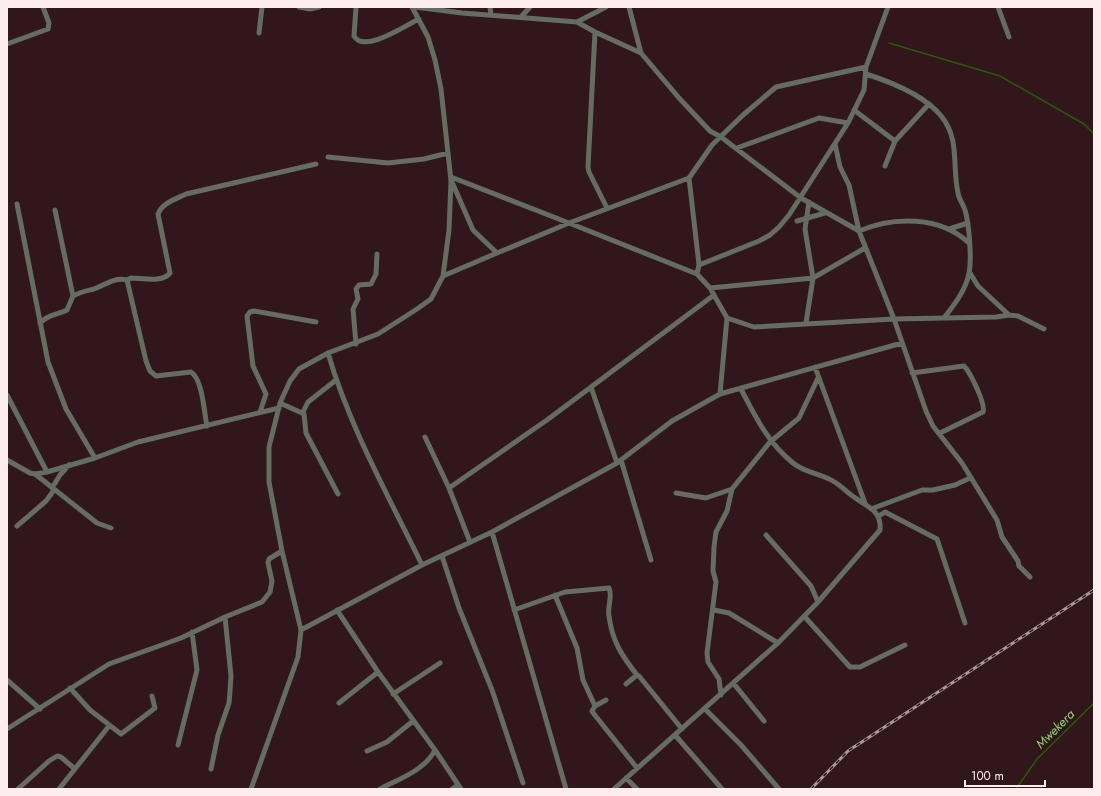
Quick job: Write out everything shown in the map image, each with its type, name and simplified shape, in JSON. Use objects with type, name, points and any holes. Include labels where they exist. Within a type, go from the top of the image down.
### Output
[{"type":"street","points":[[7,44],[48,29],[49,23],[43,7]]},
{"type":"street","points":[[259,33],[262,7]]},
{"type":"street","points":[[299,7],[310,9],[319,7]]},
{"type":"street","points":[[356,7],[354,36],[357,40],[362,41],[381,39],[418,19]]},
{"type":"street","points":[[251,789],[298,657],[302,630],[282,550],[269,482],[269,447],[279,405],[290,381],[299,370],[328,353],[356,344],[378,334],[431,299],[443,276],[449,230],[451,179],[441,89],[435,60],[428,37],[418,19],[414,7],[577,22],[640,53],[710,131],[737,148],[801,198],[825,213],[859,231],[883,222],[925,222],[949,230],[970,243]]},
{"type":"street","points":[[490,7],[491,15]]},
{"type":"street","points":[[521,17],[530,7]]},
{"type":"street","points":[[577,22],[606,7]]},
{"type":"street","points":[[629,7],[640,53]]},
{"type":"street","points":[[699,265],[770,235],[790,215],[848,123],[864,90],[866,67],[888,7]]},
{"type":"street","points":[[998,7],[1009,37]]},
{"type":"street","points":[[595,32],[588,166],[589,172],[607,208]]},
{"type":"street","points":[[443,276],[568,223],[689,178],[704,155],[742,115],[776,87],[866,67]]},
{"type":"street","points":[[866,74],[898,85],[942,116],[955,146],[958,194],[968,223],[970,273],[960,295],[944,318]]},
{"type":"street","points":[[885,166],[895,141],[928,105]]},
{"type":"street","points":[[854,110],[895,141]]},
{"type":"street","points":[[737,148],[819,118],[848,123]]},
{"type":"street","points":[[835,144],[840,167],[849,185],[859,231],[894,320],[926,411],[933,426],[940,433],[997,520],[1002,537],[1018,561],[1019,566],[1030,577]]},
{"type":"street","points":[[328,158],[388,163],[424,159],[448,153]]},
{"type":"street","points":[[73,296],[113,280],[144,278],[162,280],[167,278],[170,273],[158,214],[160,208],[170,202],[186,194],[316,164]]},
{"type":"street","points":[[689,178],[699,265],[697,274]]},
{"type":"street","points":[[451,179],[697,274],[710,288],[727,318],[720,394]]},
{"type":"street","points":[[451,179],[473,230],[497,253]]},
{"type":"street","points":[[806,323],[813,278],[805,229],[809,202]]},
{"type":"street","points":[[17,204],[48,362],[66,409],[95,458]]},
{"type":"street","points":[[40,323],[52,314],[61,313],[67,310],[73,296],[55,210]]},
{"type":"street","points":[[797,221],[825,213]]},
{"type":"street","points":[[790,215],[805,229]]},
{"type":"street","points":[[949,230],[968,223]]},
{"type":"street","points":[[710,288],[813,278],[865,248]]},
{"type":"street","points":[[356,344],[353,309],[358,299],[356,289],[359,285],[371,284],[375,279],[377,254]]},
{"type":"street","points":[[970,273],[978,286],[1010,315]]},
{"type":"street","points":[[127,280],[146,361],[150,371],[156,376],[191,372],[195,374],[200,386],[207,426]]},
{"type":"street","points":[[449,488],[547,420],[714,295]]},
{"type":"street","points":[[260,412],[266,394],[253,366],[247,316],[250,312],[254,311],[316,322]]},
{"type":"street","points":[[727,318],[754,328],[806,323],[996,317],[1010,315],[1030,321],[1044,329]]},
{"type":"street","points":[[302,630],[422,565],[492,532],[619,461],[672,421],[720,394],[902,343]]},
{"type":"street","points":[[328,353],[336,380],[422,565]]},
{"type":"street","points":[[912,373],[964,366],[970,372],[983,405],[982,412],[940,433]]},
{"type":"street","points":[[815,367],[856,473],[865,503]]},
{"type":"street","points":[[721,695],[719,679],[708,662],[706,653],[708,635],[714,610],[716,578],[713,571],[716,532],[727,511],[732,489],[770,442],[799,418],[818,378]]},
{"type":"street","points":[[336,380],[308,402],[303,412],[306,433],[338,494]]},
{"type":"street","points":[[592,387],[619,461],[651,560]]},
{"type":"street","points":[[614,789],[734,684],[778,643],[818,602],[880,530],[881,522],[878,516],[865,503],[854,498],[840,485],[828,478],[804,471],[770,442],[741,389]]},
{"type":"street","points":[[7,395],[47,472]]},
{"type":"street","points":[[7,460],[30,473],[35,474],[95,458],[138,442],[207,426],[260,412],[279,405],[303,412]]},
{"type":"street","points":[[424,436],[449,488],[470,542]]},
{"type":"street","points":[[17,526],[46,501],[60,475],[70,464]]},
{"type":"street","points":[[35,474],[97,523],[111,528]]},
{"type":"street","points":[[871,509],[899,500],[918,491],[955,485],[970,478]]},
{"type":"street","points":[[676,493],[706,498],[732,489]]},
{"type":"street","points":[[878,516],[885,512],[937,539],[965,623]]},
{"type":"street","points":[[492,532],[537,683],[566,789]]},
{"type":"street","points":[[766,535],[811,586],[818,602]]},
{"type":"street","points":[[7,729],[109,664],[192,632],[262,602],[270,592],[272,582],[268,563],[269,559],[282,550]]},
{"type":"street","points":[[442,556],[459,608],[492,690],[523,783]]},
{"type":"street","points":[[514,610],[556,595],[593,589],[610,590],[608,616],[615,644],[682,729]]},
{"type":"street","points":[[556,595],[577,648],[582,680],[595,706]]},
{"type":"street","points":[[337,610],[393,694],[435,750],[459,787],[452,789]]},
{"type":"street","points":[[714,610],[729,612],[778,643]]},
{"type":"street","points":[[804,616],[850,667],[860,667],[905,645]]},
{"type":"street","points":[[211,769],[218,735],[229,703],[231,676],[225,617]]},
{"type":"street","points":[[178,745],[197,670],[192,632]]},
{"type":"street","points":[[393,694],[440,663]]},
{"type":"street","points":[[339,703],[378,672]]},
{"type":"street","points":[[626,684],[638,675]]},
{"type":"street","points":[[7,680],[40,709]]},
{"type":"street","points":[[734,684],[764,721]]},
{"type":"street","points":[[70,688],[90,710],[108,726],[123,733],[154,708],[152,696]]},
{"type":"street","points":[[606,700],[595,706],[592,711],[637,768]]},
{"type":"street","points":[[705,709],[741,745],[779,789]]},
{"type":"street","points":[[367,751],[387,742],[413,721]]},
{"type":"street","points":[[59,789],[108,726]]},
{"type":"street","points":[[675,735],[722,789]]},
{"type":"street","points":[[380,789],[419,768],[430,758],[435,750]]},
{"type":"street","points":[[18,789],[48,761],[57,756],[61,757],[75,769]]},
{"type":"street","points":[[626,778],[638,789]]},
{"type":"waterway","points":[[889,43],[1000,76],[1084,124],[1094,134]]},
{"type":"waterway","name":"Mwekera","points":[[1016,789],[1037,759],[1094,703]]},
{"type":"railway","points":[[811,789],[848,751],[1094,590]]}]
